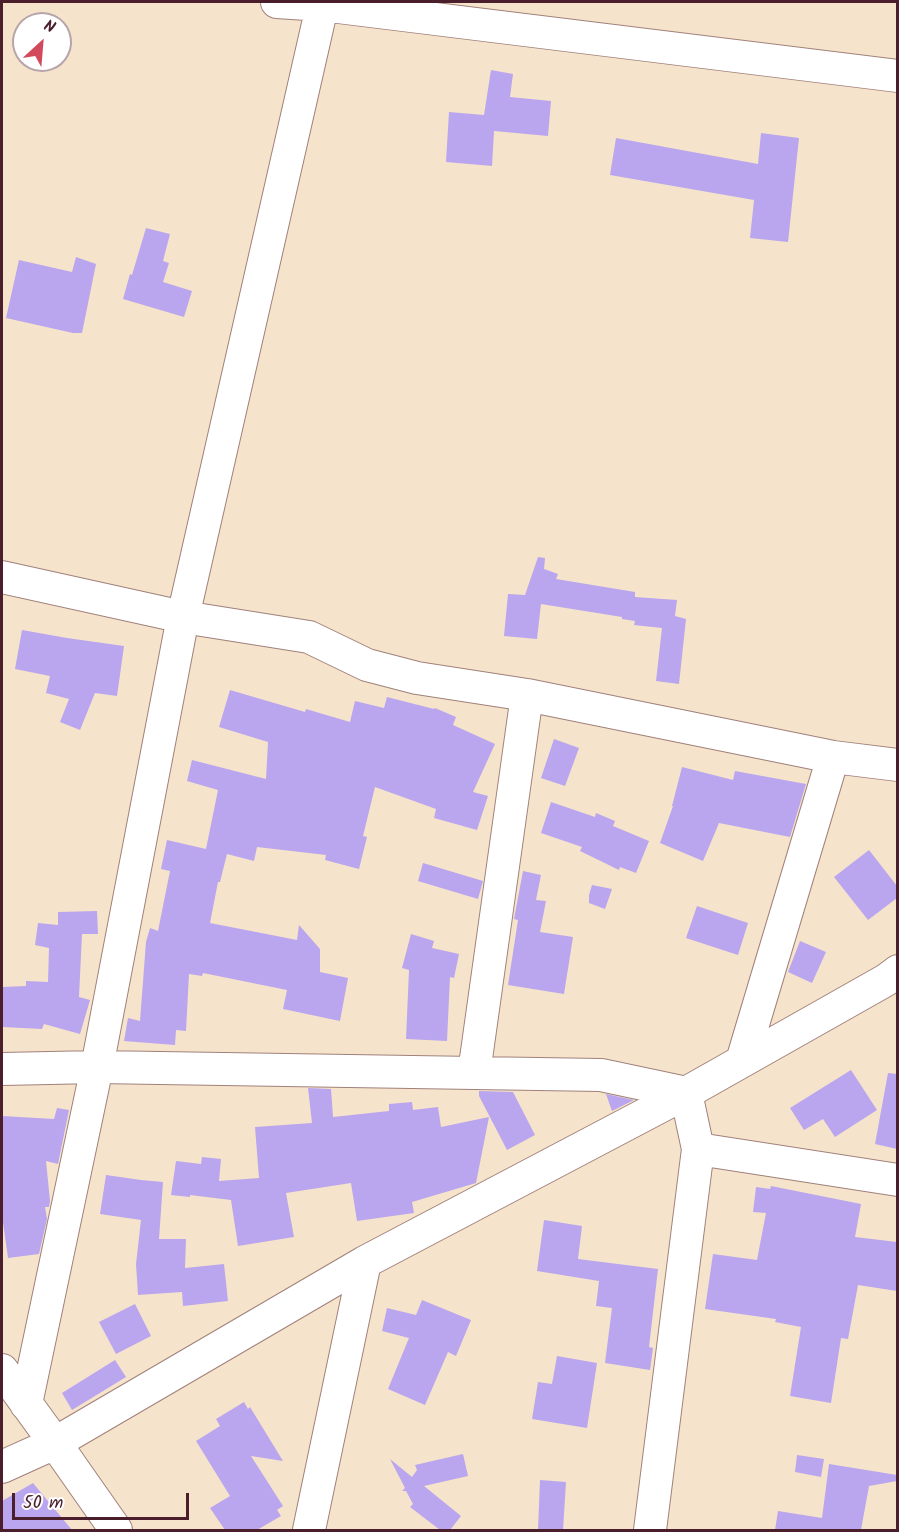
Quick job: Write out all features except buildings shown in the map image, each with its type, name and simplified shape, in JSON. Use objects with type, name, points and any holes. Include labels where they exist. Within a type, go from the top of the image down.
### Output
[{"type":"street","points":[[277,2],[323,3],[897,76]]},
{"type":"street","points":[[26,1404],[98,1067],[183,617],[323,3]]},
{"type":"street","points":[[2,577],[183,617],[309,637],[367,665],[417,678],[527,695],[833,757],[897,765]]},
{"type":"street","points":[[474,1073],[527,695]]},
{"type":"street","points":[[742,1061],[833,757]]},
{"type":"street","points":[[2,1467],[56,1443],[365,1262],[686,1093],[886,980],[897,971]]},
{"type":"street","points":[[2,1069],[98,1067],[601,1075],[686,1093]]},
{"type":"street","points":[[650,1530],[698,1149],[686,1093]]},
{"type":"street","points":[[698,1149],[897,1180]]},
{"type":"street","points":[[309,1530],[365,1262]]},
{"type":"street","points":[[2,1370],[116,1530]]}]
